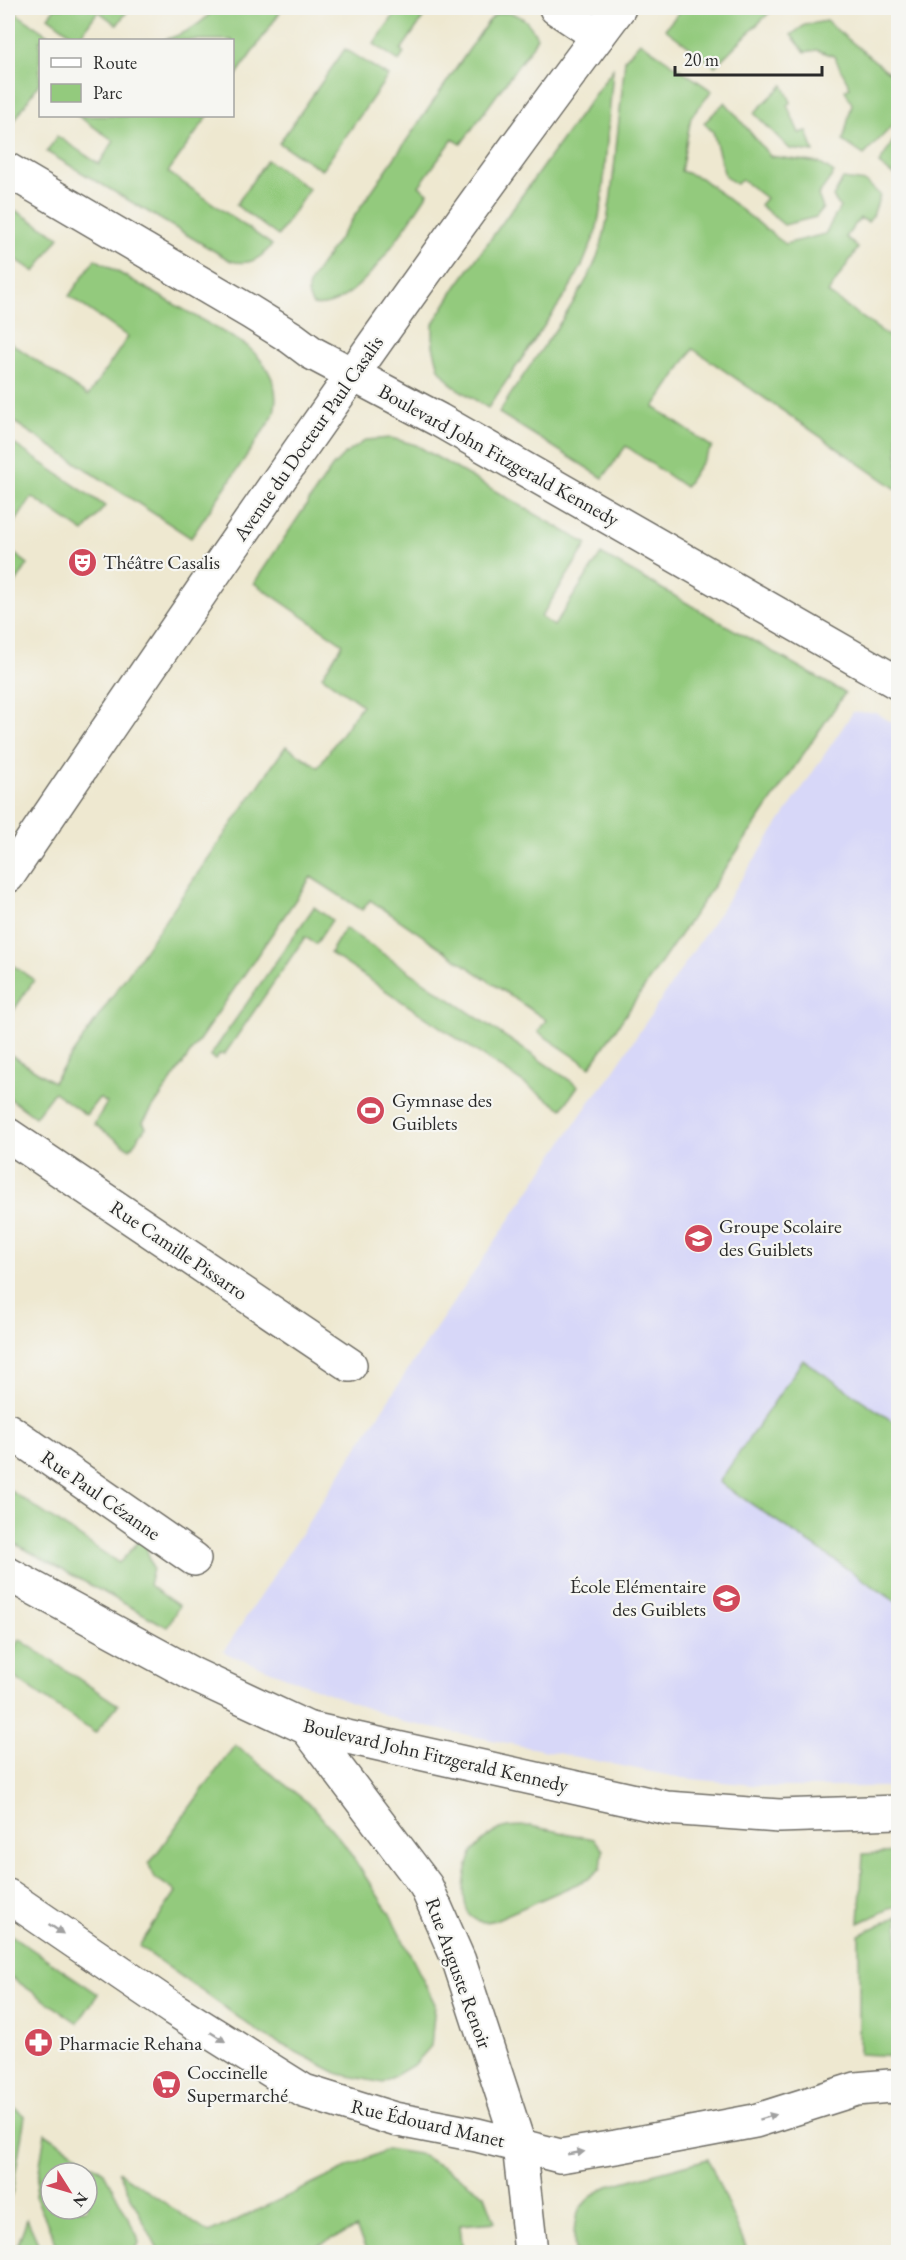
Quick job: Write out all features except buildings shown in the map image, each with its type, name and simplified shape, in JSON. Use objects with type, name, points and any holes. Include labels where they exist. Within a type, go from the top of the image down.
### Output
[{"type":"street","points":[[556,8],[598,36]]},
{"type":"street","name":"Avenue du Docteur Paul Casalis","points":[[8,876],[215,570],[352,374],[459,223],[619,8]]},
{"type":"street","name":"Boulevard John Fitzgerald Kennedy","points":[[8,170],[250,312],[312,353],[439,420],[898,683]]},
{"type":"street","name":"Rue Camille Pissarro","points":[[8,1136],[350,1365]]},
{"type":"street","name":"Rue Paul Cézanne","points":[[8,1430],[194,1559]]},
{"type":"street","name":"Boulevard John Fitzgerald Kennedy","points":[[8,1574],[194,1675],[307,1728],[667,1808],[779,1816],[898,1812]]},
{"type":"street","name":"Rue Auguste Renoir","points":[[307,1728],[426,1886],[459,1961],[519,2145],[531,2253]]},
{"type":"street","name":"Rue Édouard Manet","points":[[8,1896],[172,2008],[304,2091],[394,2119],[477,2135],[560,2156],[755,2121],[856,2089],[890,2086],[898,2088]]},
{"type":"shaded area","name":"Groupe Scolaire des Guiblets","points":[[853,712],[876,713],[898,726],[898,1787],[773,1787],[682,1778],[403,1722],[225,1653],[224,1651],[419,1353],[591,1100],[606,1082]]},
{"type":"green space","points":[[8,8],[54,39],[39,39],[39,84],[9,129]]},
{"type":"green space","points":[[55,8],[130,8],[117,25],[98,11],[78,39],[48,17]]},
{"type":"green space","points":[[215,8],[283,8],[234,79],[234,39],[166,39],[192,28]]},
{"type":"green space","points":[[399,8],[430,8],[401,50],[404,53],[399,61],[374,44]]},
{"type":"green space","points":[[683,8],[774,8],[715,66],[665,29]]},
{"type":"green space","points":[[502,13],[519,16],[531,27],[537,37],[531,48],[461,144],[453,139],[419,186],[428,193],[378,264],[346,295],[329,304],[313,305],[308,288],[316,272],[488,22],[495,15]]},
{"type":"green space","points":[[826,21],[892,75],[898,105],[898,120],[864,155],[843,141],[852,104],[845,90],[850,87],[834,56],[817,50],[805,52],[791,35],[805,25]]},
{"type":"green space","points":[[640,42],[712,91],[691,117],[681,171],[701,178],[785,244],[825,234],[840,207],[833,197],[843,179],[866,182],[880,195],[873,216],[868,222],[860,218],[846,237],[858,248],[828,293],[898,343],[898,490],[693,349],[654,407],[712,447],[685,487],[626,446],[603,478],[499,413],[572,305],[598,254],[610,201],[625,59]]},
{"type":"green space","points":[[345,49],[388,76],[322,170],[279,143]]},
{"type":"green space","points":[[613,69],[602,202],[596,232],[582,266],[566,294],[488,408],[453,386],[439,369],[433,346],[433,324],[456,287]]},
{"type":"green space","points":[[783,85],[791,102],[787,105],[799,133],[807,131],[814,152],[790,149],[754,113]]},
{"type":"green space","points":[[725,102],[770,156],[819,163],[834,173],[818,195],[823,208],[816,217],[784,225],[760,205],[766,198],[742,180],[736,184],[725,176],[713,132],[704,123]]},
{"type":"green space","points":[[79,117],[207,117],[168,172],[272,245],[263,254],[249,262],[231,261],[47,152],[57,136],[99,164],[114,141]]},
{"type":"green space","points":[[898,137],[898,167],[893,175],[879,164]]},
{"type":"green space","points":[[267,160],[309,189],[278,236],[236,205]]},
{"type":"green space","points":[[8,206],[59,237],[35,272],[8,254]]},
{"type":"green space","points":[[95,259],[246,345],[261,360],[271,378],[276,397],[272,418],[191,538],[8,418],[8,341],[88,396],[128,337],[69,296]]},
{"type":"green space","points":[[391,438],[416,445],[587,544],[541,617],[554,626],[601,554],[845,693],[590,1067],[538,1032],[546,1020],[370,900],[362,910],[311,877],[143,1122],[146,1127],[130,1149],[94,1124],[107,1103],[99,1098],[86,1115],[54,1092],[35,1117],[8,1097],[8,1053],[53,1082],[286,746],[318,767],[362,705],[322,676],[343,644],[254,583],[332,467],[344,455],[366,440]]},
{"type":"green space","points":[[8,440],[105,506],[84,532],[32,497],[8,533]]},
{"type":"green space","points":[[8,549],[28,564],[8,595]]},
{"type":"green space","points":[[314,907],[332,920],[316,944],[305,937],[224,1055],[220,1054],[215,1060],[210,1056]]},
{"type":"green space","points":[[345,928],[578,1086],[562,1109],[330,953]]},
{"type":"green space","points":[[8,962],[34,980],[8,1019]]},
{"type":"green space","points":[[803,1360],[898,1425],[898,1603],[719,1482]]},
{"type":"green space","points":[[8,1489],[119,1563],[143,1537],[153,1569],[149,1585],[179,1606],[167,1627],[8,1540]]},
{"type":"green space","points":[[19,1639],[118,1705],[95,1733],[8,1673],[8,1661]]},
{"type":"green space","points":[[235,1745],[312,1806],[344,1844],[390,1914],[435,2004],[431,2046],[415,2064],[383,2083],[339,2074],[263,2035],[139,1946],[176,1892],[153,1876],[149,1864]]},
{"type":"green space","points":[[530,1826],[594,1839],[603,1850],[601,1868],[588,1879],[495,1920],[482,1922],[473,1918],[467,1910],[464,1886],[473,1852],[484,1840],[501,1828]]},
{"type":"green space","points":[[898,1852],[898,1905],[859,1923],[863,1854]]},
{"type":"green space","points":[[898,1916],[898,2056],[859,2054],[859,1935]]},
{"type":"green space","points":[[8,1933],[98,1994],[78,2023],[8,1975]]},
{"type":"green space","points":[[8,2104],[25,2116],[8,2205]]},
{"type":"green space","points":[[45,2133],[87,2161],[41,2161]]},
{"type":"green space","points":[[387,2149],[419,2154],[456,2175],[485,2195],[495,2222],[460,2225],[463,2252],[367,2252],[356,2228],[303,2252],[159,2252],[118,2171],[209,2233]]},
{"type":"green space","points":[[708,2159],[748,2252],[575,2252],[574,2230],[578,2212],[589,2198],[608,2186]]},
{"type":"green space","points":[[99,2169],[104,2172],[139,2243],[136,2249],[130,2252],[60,2252],[46,2221],[99,2221]]},
{"type":"green space","points":[[39,2171],[39,2205],[35,2196]]},
{"type":"green space","points":[[27,2219],[42,2252],[15,2252]]},
{"type":"place","name":"Théâtre Casalis","points":[[82,562]]},
{"type":"place","name":"Gymnase des Guiblets","points":[[371,1111]]},
{"type":"place","name":"Groupe Scolaire des Guiblets","points":[[698,1238]]},
{"type":"place","name":"École Elémentaire des Guiblets","points":[[727,1598]]},
{"type":"place","name":"Pharmacie Rehana","points":[[38,2043]]},
{"type":"place","name":"Coccinelle Supermarché","points":[[166,2084]]}]
